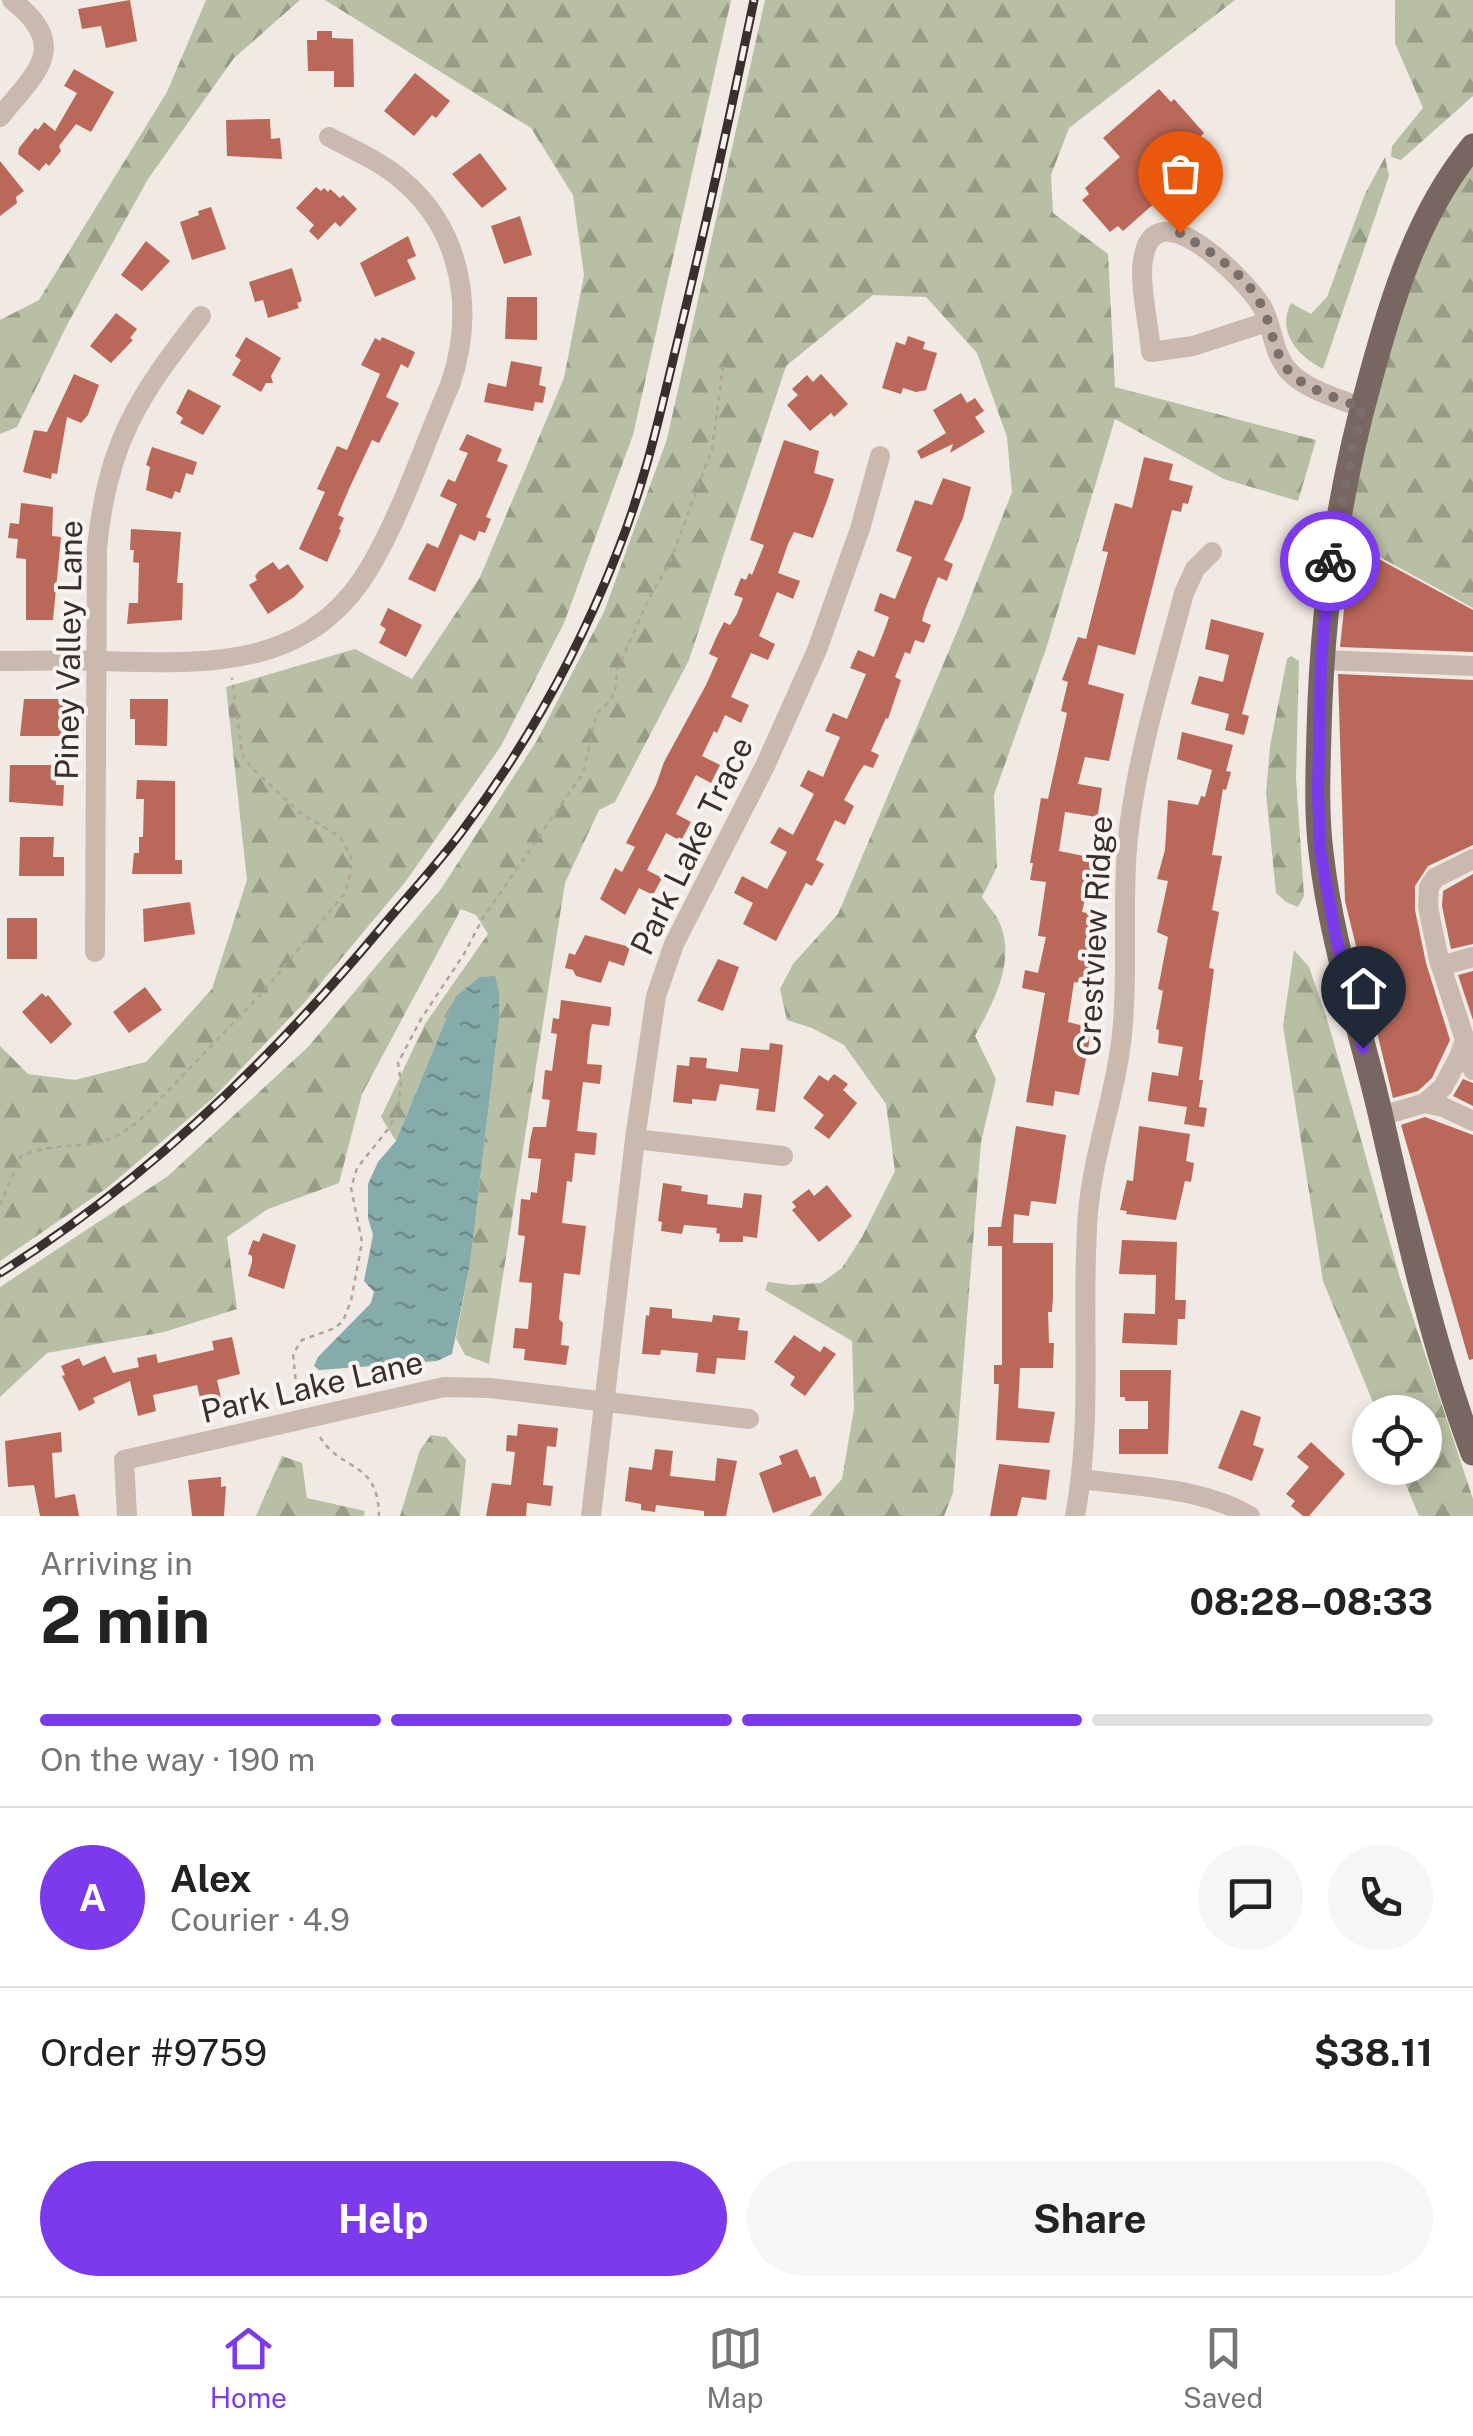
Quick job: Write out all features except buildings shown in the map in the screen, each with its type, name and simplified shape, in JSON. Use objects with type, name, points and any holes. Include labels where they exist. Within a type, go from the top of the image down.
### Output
[{"type":"main road","points":[[1473,146],[1422,227],[1362,408],[1334,532],[1321,660],[1318,791],[1320,850],[1335,933],[1438,1348],[1473,1453]]},
{"type":"street","points":[[0,116],[35,74],[44,48],[37,22],[12,0]]},
{"type":"street","points":[[0,661],[230,660],[250,656],[292,640],[333,611],[374,561],[459,358],[462,289],[451,250],[437,222],[404,181],[329,137]]},
{"type":"street","points":[[1267,322],[1194,346],[1151,352],[1143,260],[1150,241],[1163,232],[1180,233],[1234,270],[1264,309],[1288,371],[1314,388],[1362,408]]},
{"type":"street","name":"Piney Valley Lane","points":[[95,952],[97,548],[108,474],[141,396],[201,316]]},
{"type":"street","name":"Park Lake Trace","points":[[590,1516],[635,1139],[651,1020],[663,972],[686,917],[765,766],[816,650],[860,529],[880,456]]},
{"type":"street","name":"Crestview Ridge","points":[[1076,1516],[1082,1479],[1088,1216],[1093,1168],[1122,1038],[1126,876],[1133,802],[1184,593],[1195,569],[1212,552]]},
{"type":"street","points":[[1321,660],[1473,666]]},
{"type":"street","points":[[1473,859],[1443,871],[1429,887],[1428,907],[1441,966],[1473,1070]]},
{"type":"street","points":[[1441,966],[1473,957]]},
{"type":"street","points":[[1424,1103],[1453,1074],[1465,1040]]},
{"type":"street","points":[[1380,1116],[1424,1103],[1473,1121]]},
{"type":"street","points":[[635,1139],[783,1156]]},
{"type":"street","name":"Park Lake Lane","points":[[127,1516],[124,1460],[444,1387],[490,1388],[749,1419]]},
{"type":"street","points":[[1082,1479],[1195,1495],[1250,1516]]},
{"type":"path","points":[[379,1516],[376,1490],[370,1480],[356,1465],[325,1446],[296,1383],[293,1354],[302,1340],[336,1328],[351,1301],[362,1242],[351,1188],[357,1168],[389,1128],[398,1108],[398,1063],[483,918],[584,774],[596,713],[609,702],[615,690],[617,670],[670,562],[712,448],[723,366]]},
{"type":"path","points":[[0,1205],[21,1156],[103,1143],[122,1135],[141,1119],[261,994],[348,886],[351,857],[340,837],[299,812],[242,754],[230,660]]},
{"type":"green space","points":[[206,0],[300,0],[234,58],[148,179],[67,325],[17,427],[0,434],[0,320],[39,300],[167,92]]},
{"type":"green space","points":[[325,0],[731,0],[633,435],[564,623],[501,746],[406,881],[305,1002],[213,1098],[107,1188],[0,1261],[0,1046],[28,1074],[75,1080],[146,1062],[212,989],[247,880],[226,687],[355,649],[412,679],[480,577],[564,378],[584,275],[573,195],[531,128]]},
{"type":"green space","points":[[765,0],[1235,0],[1069,128],[1051,175],[1053,213],[1108,254],[1115,387],[1316,440],[1298,501],[1224,479],[1115,419],[1046,649],[994,795],[997,867],[982,897],[999,921],[1005,953],[1000,982],[975,1036],[996,1079],[981,1142],[953,1493],[944,1516],[809,1516],[842,1479],[854,1409],[852,1341],[765,1290],[768,1282],[821,1283],[842,1268],[895,1171],[886,1104],[844,1045],[787,1020],[780,989],[793,964],[838,914],[1012,492],[1007,437],[977,353],[926,297],[873,295],[786,366],[689,660],[615,802],[599,810],[565,883],[489,1364],[465,1355],[456,1338],[470,1264],[499,1021],[455,997],[396,1141],[381,1117],[425,1024],[488,934],[476,915],[461,909],[362,1094],[339,1183],[268,1209],[227,1237],[237,1309],[164,1332],[47,1353],[0,1397],[0,1287],[168,1176],[308,1047],[441,889],[536,742],[604,612],[667,439]]},
{"type":"green space","points":[[1395,0],[1473,0],[1473,96],[1401,160],[1391,157],[1392,146],[1423,108],[1395,43]]},
{"type":"green space","points":[[1473,150],[1473,608],[1334,532],[1399,284]]},
{"type":"green space","points":[[1385,157],[1389,176],[1323,369],[1292,342],[1287,314],[1291,303],[1311,314],[1327,297],[1365,194]]},
{"type":"green space","points":[[1291,656],[1299,661],[1296,778],[1304,896],[1298,907],[1276,893],[1266,793],[1270,746],[1287,659]]},
{"type":"green space","points":[[1294,950],[1309,967],[1327,1019],[1400,1278],[1439,1395],[1370,1395],[1323,1281],[1283,1026]]},
{"type":"green space","points":[[1442,1405],[1473,1499],[1473,1516],[1419,1516],[1406,1485],[1442,1485]]},
{"type":"green space","points":[[431,1435],[446,1437],[466,1460],[460,1516],[400,1516],[420,1450]]},
{"type":"green space","points":[[282,1456],[302,1463],[307,1498],[365,1511],[364,1516],[256,1516]]},
{"type":"water","points":[[495,976],[499,1021],[470,1264],[452,1354],[437,1361],[319,1370],[314,1366],[318,1357],[371,1303],[374,1292],[364,1281],[373,1235],[368,1218],[368,1184],[378,1162],[396,1141],[455,997],[480,977]]},
{"type":"railway","points":[[0,1273],[106,1199],[251,1071],[339,977],[441,858],[528,734],[585,627],[637,498],[700,248],[754,0]]},
{"type":"way so far","points":[[1180,233],[1234,270],[1264,309],[1278,354],[1288,371],[1314,388],[1362,408],[1330,561]]},
{"type":"route","points":[[1330,561],[1321,660],[1320,850],[1363,1048]]}]
